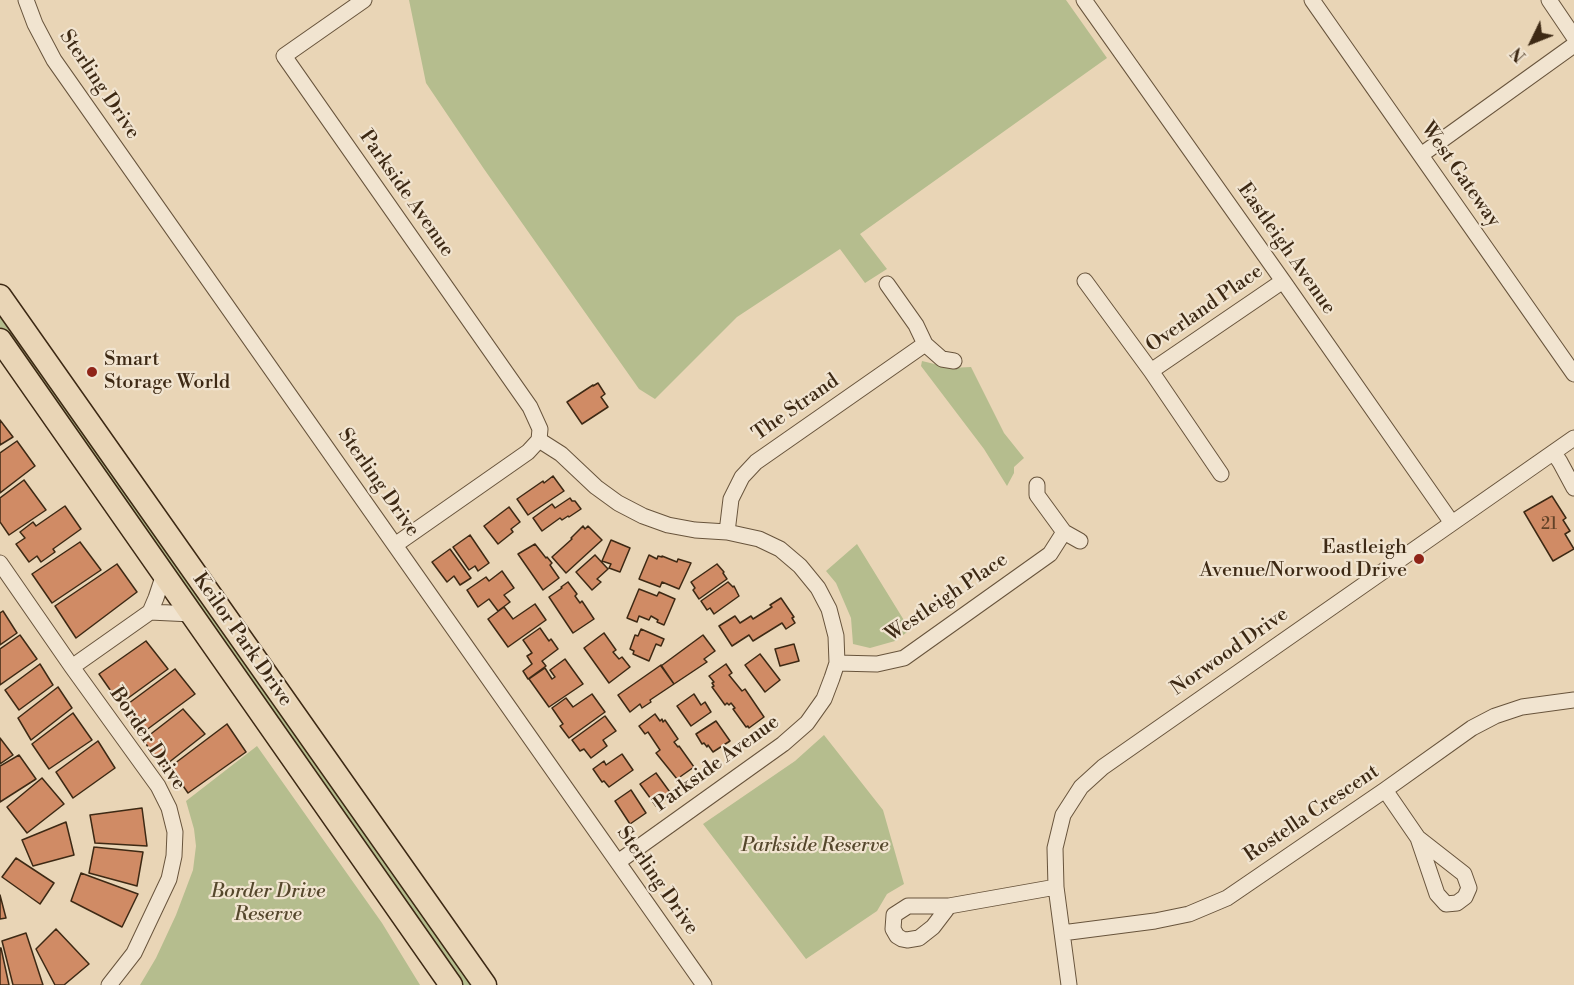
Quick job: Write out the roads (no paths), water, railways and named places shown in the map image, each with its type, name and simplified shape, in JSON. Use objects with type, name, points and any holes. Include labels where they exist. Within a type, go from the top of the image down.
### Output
[{"type":"main road","name":"Keilor Park Drive","points":[[0,296],[485,985]]},
{"type":"main road","name":"Keilor Park Drive","points":[[0,340],[451,985]]},
{"type":"street","name":"Sterling Drive","points":[[26,0],[39,33],[54,60],[704,985]]},
{"type":"street","name":"Parkside Avenue","points":[[364,0],[284,56],[530,407],[540,429],[539,440],[561,454],[596,487],[618,503],[644,516],[668,525],[727,532],[759,539],[780,549],[800,566],[818,588],[829,609],[836,636],[837,663],[824,699],[807,723],[783,744],[618,862]]},
{"type":"street","name":"Eastleigh Avenue","points":[[1084,0],[1452,523]]},
{"type":"street","name":"West Gateway","points":[[1312,0],[1574,374]]},
{"type":"street","points":[[1549,0],[1574,37]]},
{"type":"street","points":[[1421,155],[1574,45]]},
{"type":"street","name":"Overland Place","points":[[1151,371],[1283,280]]},
{"type":"street","name":"Overland Place","points":[[1085,281],[1151,371],[1221,474]]},
{"type":"street","points":[[887,284],[916,325],[925,344],[942,358],[954,362]]},
{"type":"street","name":"The Strand","points":[[727,532],[731,499],[741,477],[756,462],[925,344]]},
{"type":"street","name":"Norwood Drive","points":[[1069,985],[1056,886],[1055,848],[1064,814],[1081,787],[1093,775],[1574,438]]},
{"type":"street","points":[[395,545],[528,452],[539,440]]},
{"type":"street","points":[[1554,453],[1574,488]]},
{"type":"street","points":[[1036,484],[1037,495],[1064,532],[1080,541]]},
{"type":"street","name":"Westleigh Place","points":[[837,663],[877,664],[904,658],[1050,554],[1064,532]]},
{"type":"street","name":"Border Drive","points":[[0,563],[158,786],[169,808],[175,832],[174,856],[169,879],[134,953],[110,985]]},
{"type":"street","points":[[72,667],[150,612],[164,574]]},
{"type":"street","points":[[150,612],[192,614]]},
{"type":"street","name":"Rostella Crescent","points":[[1062,933],[1155,921],[1189,914],[1227,898],[1472,728],[1495,716],[1522,707],[1574,700]]},
{"type":"street","points":[[1385,790],[1418,838]]},
{"type":"street","points":[[949,906],[1056,886]]},
{"type":"place","name":"Smart Storage World","points":[[92,372]]},
{"type":"place","name":"Eastleigh Avenue/Norwood Drive","points":[[1419,559]]},
{"type":"park label","name":"Parkside Reserve","points":[[815,846]]},
{"type":"park label","name":"Border Drive Reserve","points":[[268,904]]}]
